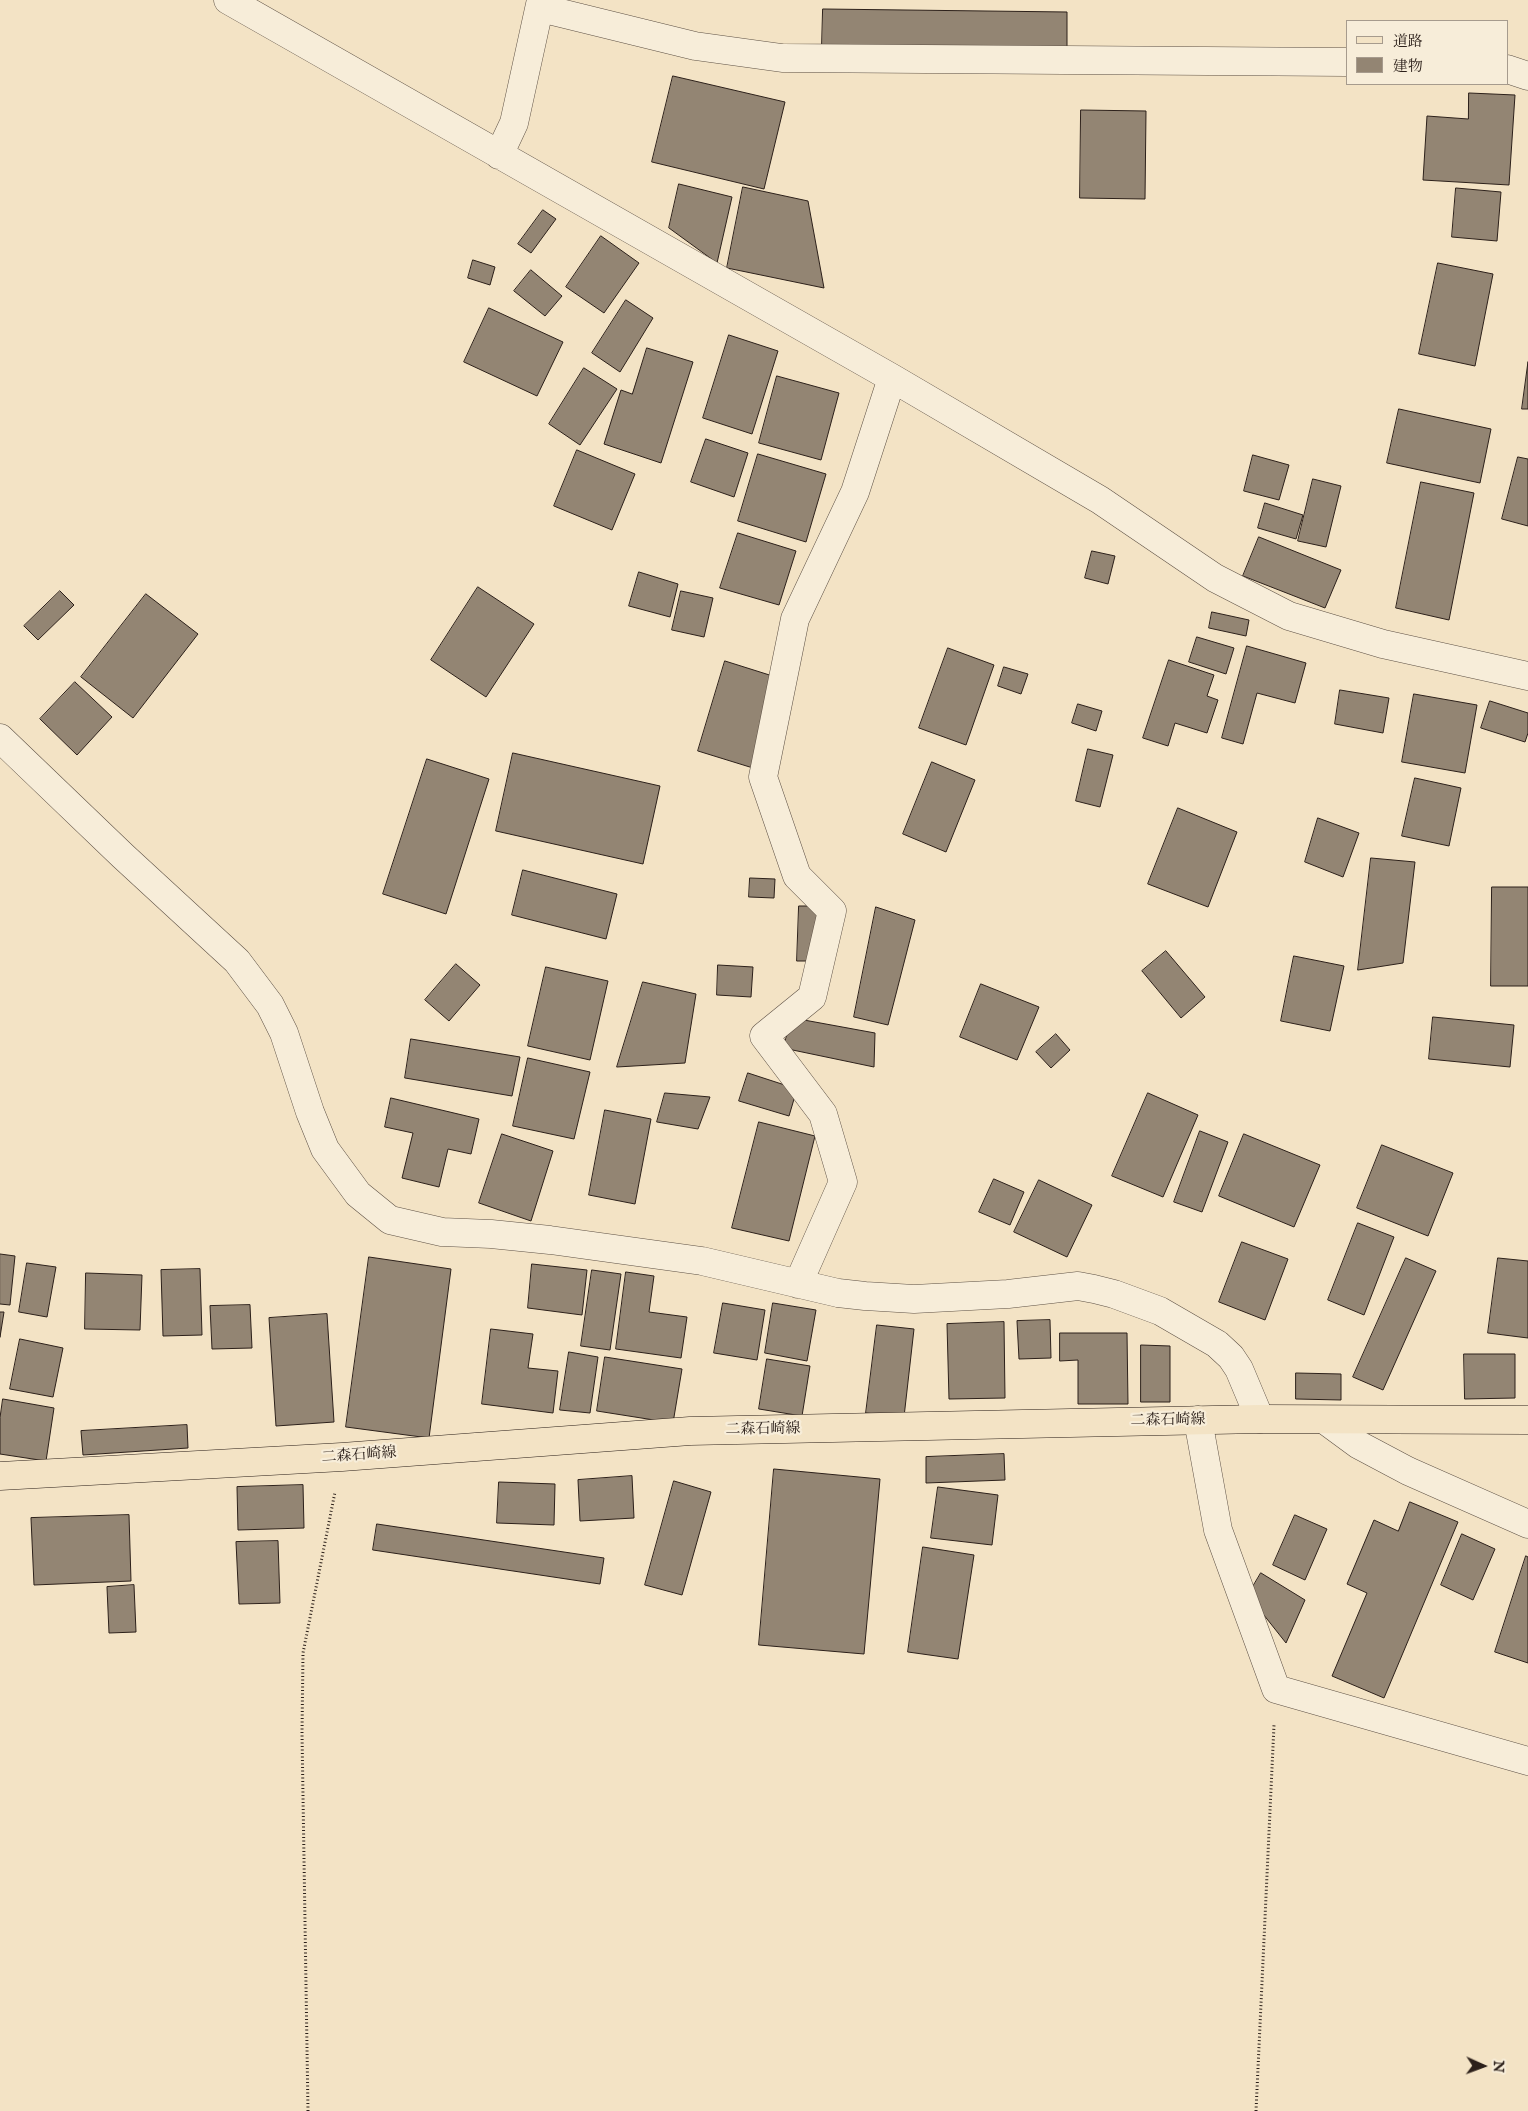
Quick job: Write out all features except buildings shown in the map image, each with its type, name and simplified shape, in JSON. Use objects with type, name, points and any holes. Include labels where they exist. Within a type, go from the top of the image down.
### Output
[{"type":"main road","name":"二森石崎線","points":[[0,1476],[342,1457],[690,1432],[1260,1419],[1528,1420]]},
{"type":"street","points":[[228,0],[892,378],[1100,500],[1216,578],[1289,616],[1384,644],[1528,676]]},
{"type":"street","points":[[499,155],[514,124],[541,4],[695,46],[782,58],[1346,62]]},
{"type":"street","points":[[1508,69],[1528,76]]},
{"type":"street","points":[[798,1284],[843,1182],[822,1114],[764,1036],[812,997],[832,911],[797,876],[763,776],[795,619],[855,492],[892,378]]},
{"type":"street","points":[[0,738],[122,856],[237,961],[270,1006],[284,1033],[310,1112],[325,1149],[358,1194],[390,1220],[442,1232],[491,1234],[702,1261],[838,1293],[914,1299],[1008,1294],[1078,1286],[1114,1294],[1160,1312],[1217,1344],[1231,1357],[1239,1369],[1260,1419]]},
{"type":"street","points":[[1198,1420],[1218,1530],[1276,1689],[1528,1761]]},
{"type":"street","points":[[1325,1420],[1359,1445],[1408,1471],[1528,1524]]},
{"type":"path","points":[[308,2111],[302,1733],[303,1653],[342,1457]]},
{"type":"path","points":[[1256,2111],[1276,1689]]}]
